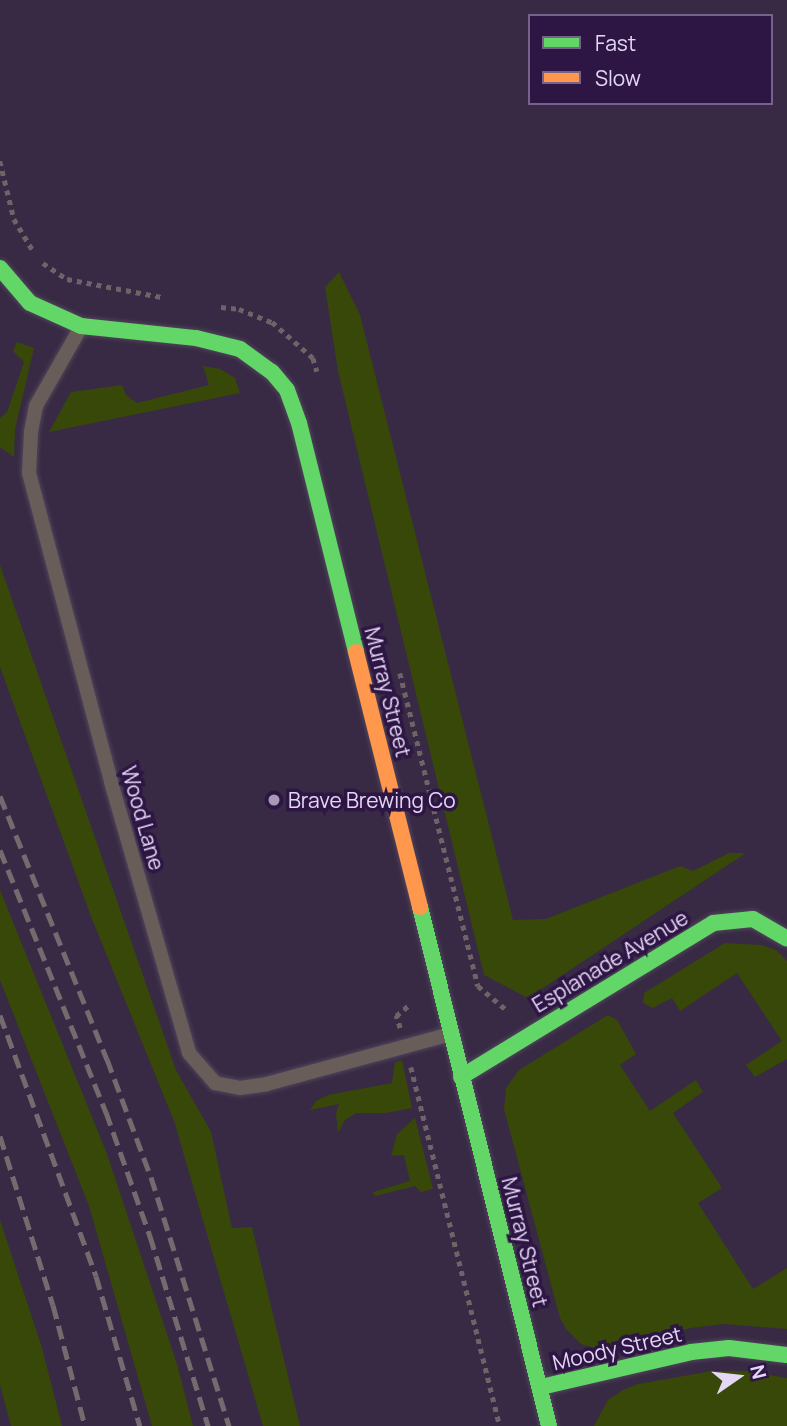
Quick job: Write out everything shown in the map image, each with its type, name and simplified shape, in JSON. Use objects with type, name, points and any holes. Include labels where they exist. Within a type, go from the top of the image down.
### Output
[{"type":"street","name":"Murray Street","points":[[0,268],[30,303],[81,326],[196,338],[240,349],[272,372],[286,390],[299,423],[549,1426]]},
{"type":"street","name":"Esplanade Avenue","points":[[461,1077],[713,923],[753,919],[787,939]]},
{"type":"street","name":"Moody Street","points":[[541,1387],[691,1352],[729,1348],[774,1351],[787,1355]]},
{"type":"lane","name":"Wood Lane","points":[[81,326],[36,406],[31,432],[29,473],[111,782],[189,1053],[215,1083],[240,1088],[451,1034]]},
{"type":"path","points":[[408,1057],[500,1426]]},
{"type":"green space","points":[[339,272],[360,315],[513,920],[546,919],[680,866],[693,871],[729,853],[746,853],[528,998],[484,975],[338,371],[325,287]]},
{"type":"green space","points":[[17,342],[34,348],[15,429],[14,457],[0,447],[0,418],[7,412],[24,362],[13,351]]},
{"type":"green space","points":[[203,366],[220,369],[235,378],[240,393],[49,432],[71,392],[122,385],[126,395],[137,403],[209,385]]},
{"type":"green space","points":[[0,565],[176,1070],[211,1132],[232,1228],[252,1227],[300,1426],[263,1426],[174,1121],[92,919],[0,667]]},
{"type":"green space","points":[[0,890],[107,1154],[177,1364],[193,1426],[152,1426],[89,1206],[0,980]]},
{"type":"green space","points":[[725,943],[762,945],[776,950],[787,961],[787,1059],[755,1077],[746,1065],[782,1041],[737,973],[680,1011],[672,998],[653,1008],[643,1003],[644,993]]},
{"type":"green space","points":[[608,1015],[617,1020],[636,1054],[620,1065],[650,1111],[696,1080],[703,1092],[673,1113],[722,1188],[698,1203],[753,1289],[787,1268],[787,1329],[724,1324],[691,1328],[598,1349],[581,1344],[566,1329],[560,1318],[504,1109],[506,1088],[519,1070]]},
{"type":"green space","points":[[402,1060],[412,1108],[386,1113],[356,1113],[345,1120],[338,1133],[336,1113],[339,1104],[310,1110],[316,1101],[328,1095],[392,1083],[395,1062]]},
{"type":"green space","points":[[415,1118],[433,1189],[421,1192],[415,1186],[375,1196],[373,1192],[410,1181],[404,1155],[391,1156],[397,1134]]},
{"type":"green space","points":[[0,1220],[42,1348],[62,1426],[11,1426],[0,1385]]},
{"type":"green space","points":[[712,1371],[747,1371],[787,1378],[787,1426],[594,1426],[608,1400],[623,1390],[638,1384]]},
{"type":"railway","points":[[0,796],[107,1059],[151,1177],[229,1426]]},
{"type":"railway","points":[[0,850],[106,1112],[150,1236],[208,1426]]},
{"type":"railway","points":[[0,1015],[96,1276],[140,1426]]},
{"type":"railway","points":[[0,1136],[53,1305],[85,1426]]},
{"type":"traffic: fast","points":[[0,268],[30,303],[81,326],[196,338],[240,349],[272,372],[287,390],[299,423],[356,652]]},
{"type":"traffic: fast","points":[[420,907],[549,1426]]},
{"type":"traffic: fast","points":[[461,1077],[713,923],[753,919],[787,939]]},
{"type":"traffic: fast","points":[[541,1387],[691,1352],[729,1348],[787,1355]]},
{"type":"traffic: slow","points":[[356,652],[420,907]]},
{"type":"place","name":"Brave Brewing Co","points":[[274,800]]}]
